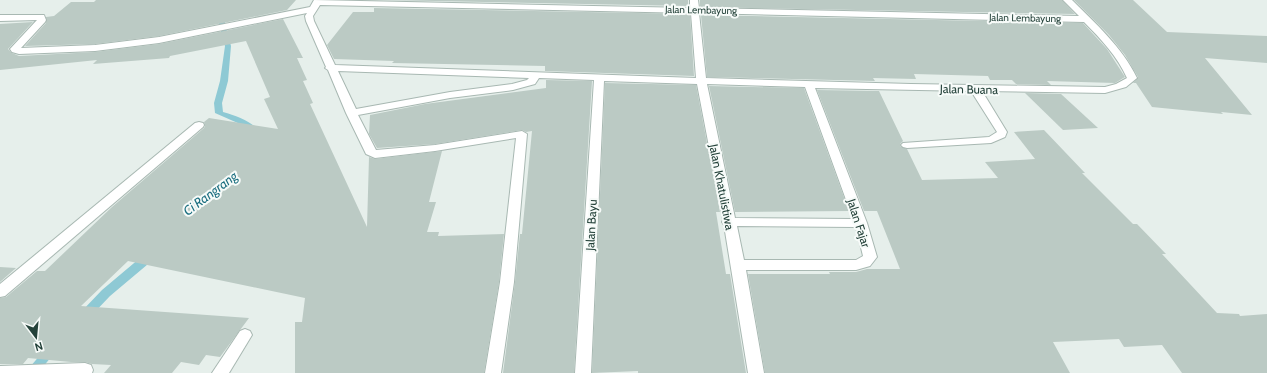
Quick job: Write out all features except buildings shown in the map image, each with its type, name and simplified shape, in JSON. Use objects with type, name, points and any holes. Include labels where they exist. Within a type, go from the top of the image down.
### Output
[{"type":"street","name":"Jalan Khatulistiwa","points":[[694,0],[701,81],[728,222],[738,265],[756,373]]},
{"type":"street","name":"Jalan Buana","points":[[330,68],[809,85],[975,89],[1105,90],[1120,88],[1128,83],[1132,78],[1130,72],[1111,45],[1067,0]]},
{"type":"street","name":"Jalan Lembayung","points":[[0,18],[41,17],[42,20],[15,50],[116,46],[238,24],[315,4],[695,10],[1086,19]]},
{"type":"street","points":[[315,4],[309,16],[310,21],[330,68],[370,152],[375,154],[435,148],[522,134],[507,282],[494,373]]},
{"type":"street","points":[[351,113],[450,95],[513,87],[531,82],[536,75]]},
{"type":"street","name":"Jalan Bayu","points":[[582,373],[599,78]]},
{"type":"street","name":"Jalan Fajar","points":[[738,265],[856,265],[865,262],[870,257],[861,223],[809,85]]},
{"type":"street","points":[[907,145],[991,140],[1001,135],[1002,132],[975,89]]},
{"type":"street","points":[[0,292],[200,125]]},
{"type":"street","points":[[728,222],[861,223]]},
{"type":"street","points":[[220,373],[245,335]]},
{"type":"street","points":[[0,373],[85,370],[84,373]]},
{"type":"waterway","name":"Ci Rangrang","points":[[224,0],[221,3],[222,24],[228,46],[224,81],[218,103],[219,113],[243,122],[255,131]]},
{"type":"waterway","name":"Ci Rangrang","points":[[85,315],[106,293],[150,256]]},
{"type":"waterway","name":"Ci Rangrang","points":[[31,373],[50,351]]}]
